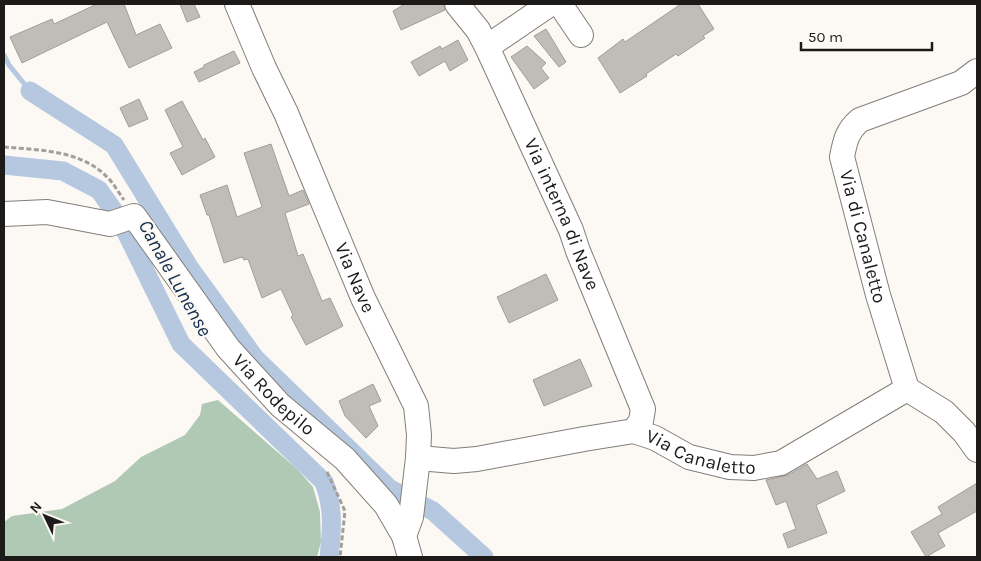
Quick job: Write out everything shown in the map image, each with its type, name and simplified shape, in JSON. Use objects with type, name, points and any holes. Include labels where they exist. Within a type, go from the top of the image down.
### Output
[{"type":"street","name":"Via Nave","points":[[237,4],[286,114],[363,298],[416,406],[419,435],[418,458],[408,537]]},
{"type":"street","name":"Via interna di Nave","points":[[457,4],[478,30],[487,47],[571,230],[643,409],[641,421],[634,432]]},
{"type":"street","points":[[487,47],[550,4]]},
{"type":"street","points":[[560,4],[581,35]]},
{"type":"street","name":"Via di Canaletto","points":[[907,389],[878,295],[842,157],[845,139],[851,128],[860,120],[961,83],[977,71]]},
{"type":"street","points":[[4,214],[46,212],[80,219],[123,219]]},
{"type":"street","name":"Via Rodepilo","points":[[123,219],[228,348],[280,405],[346,459],[386,505],[408,537]]},
{"type":"street","name":"Via Canaletto","points":[[418,458],[454,461],[477,459],[584,439],[634,432],[654,438],[689,457],[730,468],[754,468],[780,463],[907,389]]},
{"type":"street","points":[[907,389],[944,412],[964,432],[977,450]]},
{"type":"path","points":[[4,147],[45,150],[85,160],[109,178],[123,219]]},
{"type":"green space","points":[[218,400],[297,469],[313,487],[320,512],[321,542],[317,557],[4,557],[4,522],[12,516],[62,509],[115,481],[141,457],[185,435],[200,415],[202,404]]},
{"type":"building","points":[[97,4],[124,4],[136,35],[160,24],[172,48],[129,68],[107,22],[22,63],[10,37],[52,19],[54,24]]},
{"type":"building","points":[[180,4],[194,4],[200,17],[187,22]]},
{"type":"building","points":[[405,4],[444,4],[445,10],[401,30],[393,11]]},
{"type":"building","points":[[681,4],[698,4],[714,29],[703,36],[705,38],[678,56],[676,54],[620,93],[598,58],[623,39],[625,42]]},
{"type":"building","points":[[546,29],[566,62],[559,67],[534,36]]},
{"type":"building","points":[[458,40],[468,60],[450,71],[445,61],[419,76],[411,62],[440,46],[442,49]]},
{"type":"building","points":[[527,46],[546,63],[541,68],[549,78],[534,89],[511,57]]},
{"type":"building","points":[[234,51],[240,63],[199,82],[194,72],[204,67],[204,65]]},
{"type":"building","points":[[139,99],[148,119],[129,127],[120,108]]},
{"type":"building","points":[[182,101],[203,140],[205,138],[215,157],[182,175],[170,153],[183,147],[165,110]]},
{"type":"building","points":[[271,144],[289,196],[303,190],[309,204],[285,213],[298,256],[303,254],[322,301],[330,298],[343,326],[306,345],[291,317],[293,315],[281,289],[262,298],[248,259],[244,260],[242,257],[224,263],[209,215],[207,215],[200,195],[227,185],[237,217],[262,207],[244,153]]},
{"type":"building","points":[[546,274],[558,300],[509,323],[497,297]]},
{"type":"building","points":[[580,359],[592,386],[544,406],[533,380]]},
{"type":"building","points":[[373,384],[381,401],[369,406],[378,426],[366,438],[345,416],[339,401]]},
{"type":"building","points":[[807,464],[817,479],[837,471],[845,491],[816,505],[827,533],[788,548],[783,534],[796,529],[786,501],[776,505],[766,480],[788,475]]},
{"type":"building","points":[[977,483],[977,511],[938,533],[945,546],[926,557],[911,532],[942,514],[938,507]]},
{"type":"waterway","points":[[4,55],[9,65],[30,91]]},
{"type":"waterway","points":[[30,91],[114,145],[189,267],[255,358],[390,489],[433,511],[484,557]]},
{"type":"waterway","name":"Canale Lunense","points":[[4,165],[63,171],[99,190],[116,214],[128,236],[181,344],[324,482],[331,519],[329,557]]}]
